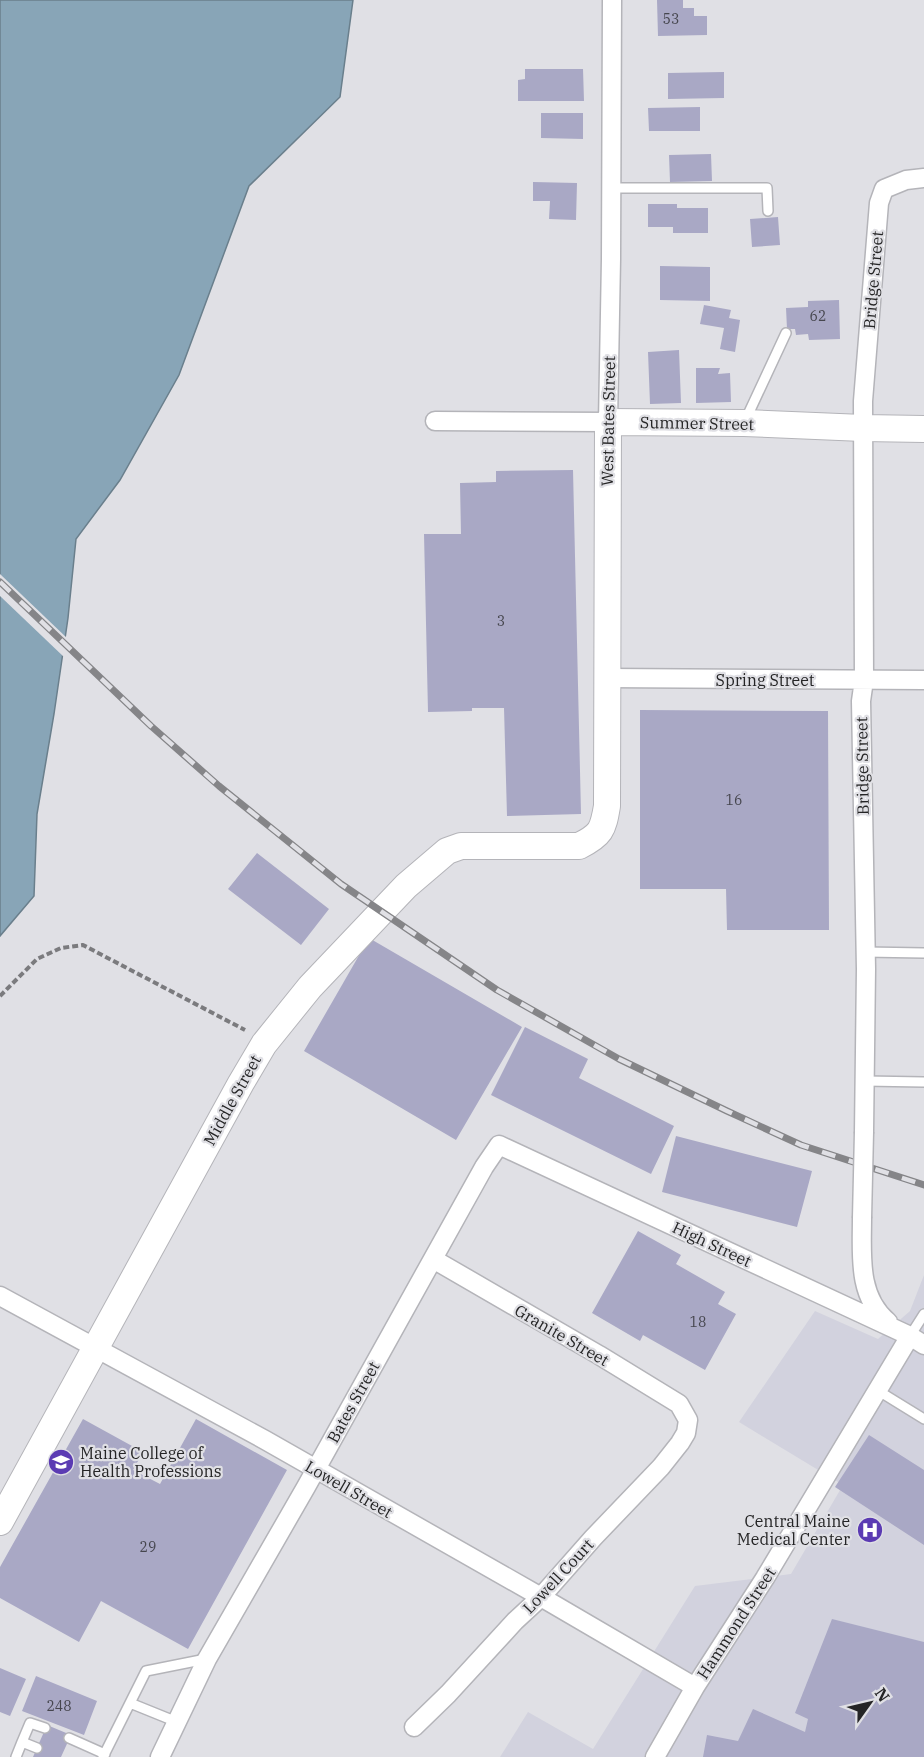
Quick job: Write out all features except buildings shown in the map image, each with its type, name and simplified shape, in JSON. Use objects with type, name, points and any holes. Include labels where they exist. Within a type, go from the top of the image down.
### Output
[{"type":"street","name":"West Bates Street","points":[[595,838],[603,825],[606,806],[612,0]]},
{"type":"street","name":"Bridge Street","points":[[917,1340],[886,1320],[870,1301],[863,1274],[865,952],[861,701],[864,680],[863,401],[879,202],[884,189],[906,180],[924,178]]},
{"type":"street","name":"Summer Street","points":[[435,421],[744,423],[863,429],[924,429]]},
{"type":"street","name":"Spring Street","points":[[606,678],[924,680]]},
{"type":"street","name":"Middle Street","points":[[0,1522],[241,1083],[266,1040],[310,987],[406,886],[447,851],[461,846],[579,846],[595,838]]},
{"type":"street","name":"Bates Street","points":[[160,1757],[207,1659],[484,1167],[499,1145]]},
{"type":"street","name":"High Street","points":[[499,1145],[917,1340]]},
{"type":"street","name":"Granite Street","points":[[432,1259],[679,1404],[687,1416]]},
{"type":"street","name":"Lowell Street","points":[[0,1296],[316,1469],[695,1687]]},
{"type":"street","name":"Hammond Street","points":[[655,1757],[695,1687],[765,1578],[877,1390],[917,1340]]},
{"type":"street","name":"Lowell Court","points":[[414,1727],[448,1694],[515,1621],[542,1597],[592,1538],[662,1467],[686,1433],[687,1416]]},
{"type":"lane","points":[[611,189],[767,188],[768,211]]},
{"type":"lane","points":[[744,423],[786,333]]},
{"type":"lane","points":[[865,952],[924,953]]},
{"type":"lane","points":[[865,1080],[924,1082]]},
{"type":"lane","points":[[917,1340],[924,1314]]},
{"type":"lane","points":[[877,1390],[924,1419]]},
{"type":"lane","points":[[69,1738],[104,1755],[146,1671],[207,1659]]},
{"type":"lane","points":[[130,1703],[177,1722]]},
{"type":"lane","points":[[16,1757],[30,1723],[45,1728]]},
{"type":"lane","points":[[22,1742],[37,1748]]},
{"type":"path","points":[[0,996],[37,959],[61,948],[83,945],[266,1040]]},
{"type":"shaded area","name":"Central Maine Medical Center","points":[[924,1275],[924,1757],[500,1757],[528,1712],[593,1749],[695,1586],[791,1574],[843,1485],[739,1422],[815,1311],[878,1339],[910,1311]]},
{"type":"water","points":[[0,0],[353,0],[340,97],[249,186],[179,375],[120,480],[76,539],[68,618],[37,814],[34,896],[0,936]]},
{"type":"pier","points":[[0,574],[68,639],[65,658],[0,596]]},
{"type":"railway","points":[[0,582],[151,726],[219,786],[341,884],[497,990],[619,1059],[801,1145],[924,1185]]},
{"type":"place","name":"Maine College of Health Professions","points":[[61,1462]]},
{"type":"place","name":"Central Maine Medical Center","points":[[870,1530]]}]
